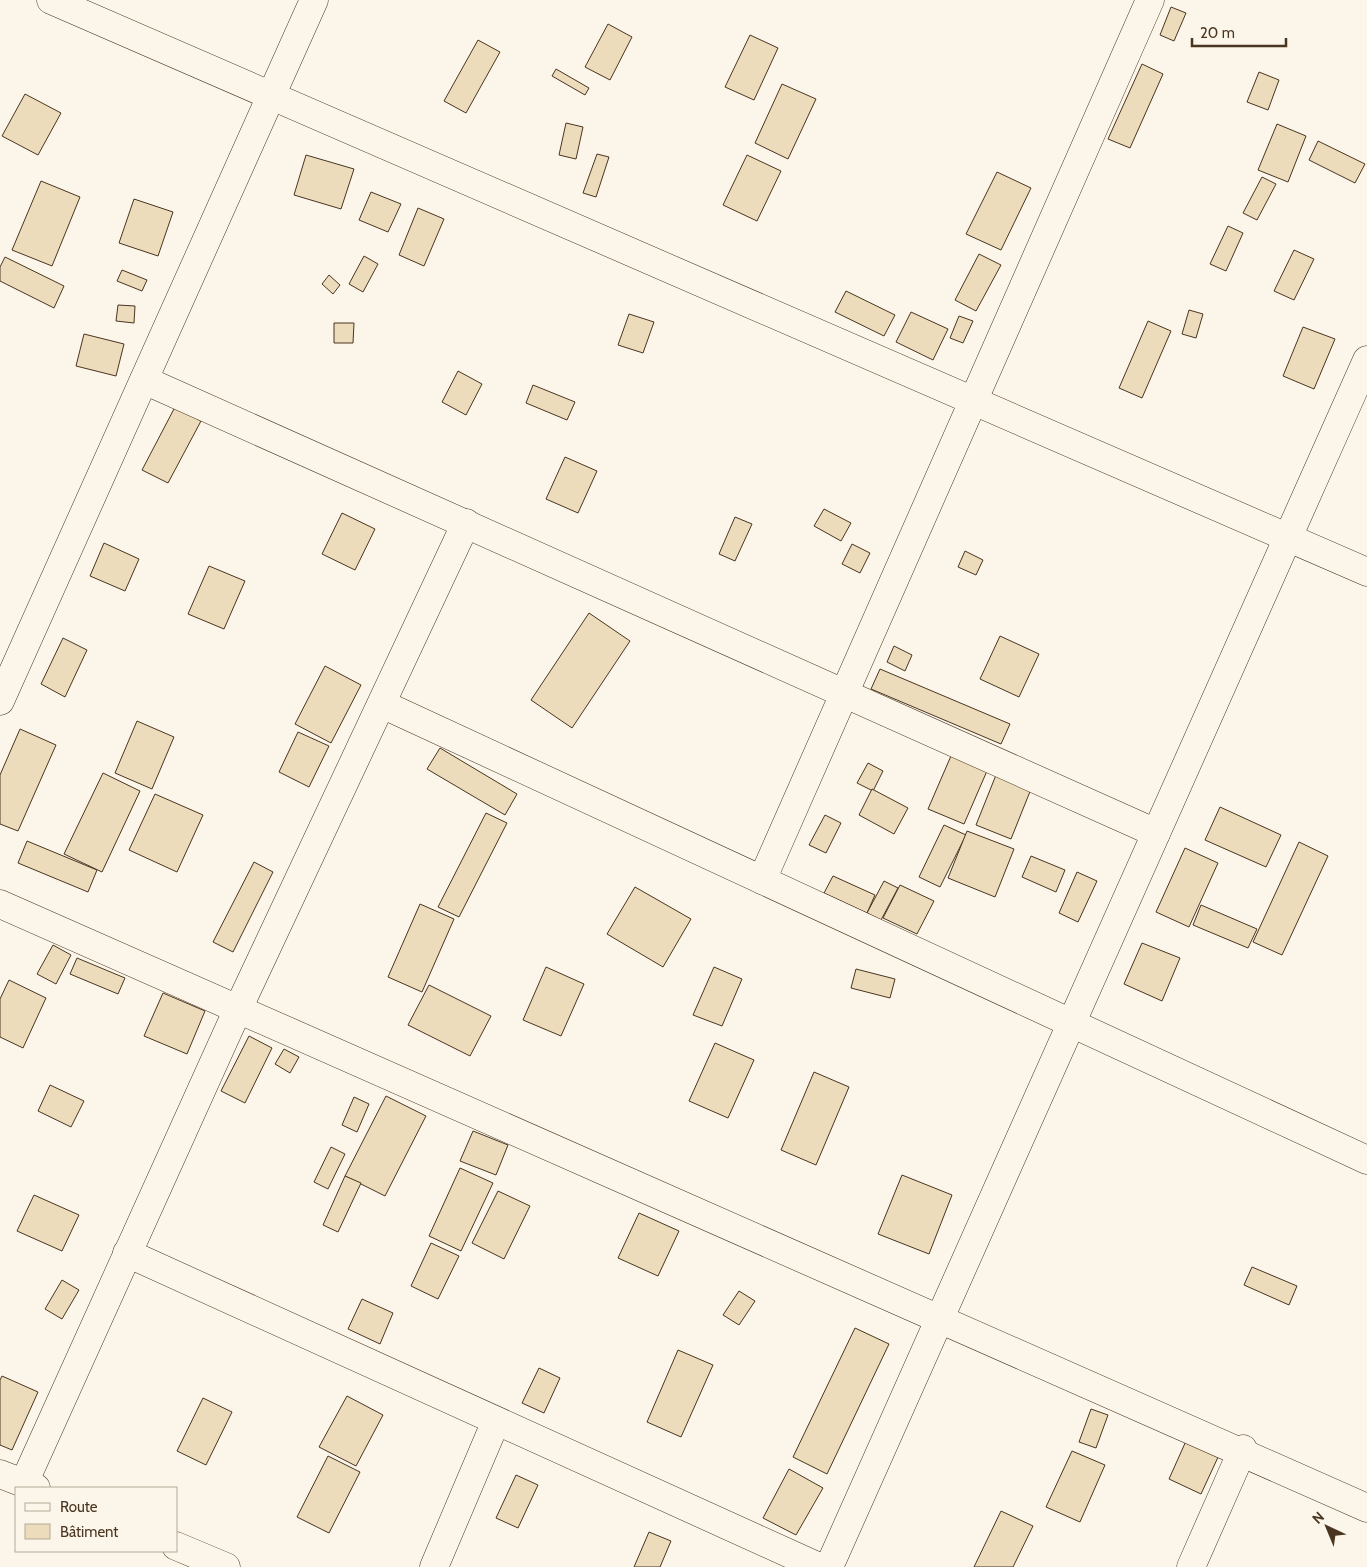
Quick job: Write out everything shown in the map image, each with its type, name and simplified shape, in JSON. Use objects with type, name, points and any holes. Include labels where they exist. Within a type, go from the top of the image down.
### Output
[{"type":"street","points":[[51,0],[1367,572]]},
{"type":"street","points":[[0,701],[314,0]]},
{"type":"street","points":[[762,880],[1150,0]]},
{"type":"street","points":[[829,1567],[1367,360]]},
{"type":"street","points":[[144,380],[1156,832]]},
{"type":"street","points":[[20,1482],[238,1009],[466,523]]},
{"type":"street","points":[[382,704],[1367,1160]]},
{"type":"street","points":[[0,904],[1242,1451],[1367,1508]]},
{"type":"street","points":[[127,1253],[819,1567]]},
{"type":"street","points":[[434,1567],[496,1421]]},
{"type":"street","points":[[1191,1567],[1242,1451]]},
{"type":"street","points":[[178,1547],[226,1567]]},
{"type":"building","points":[[1171,7],[1186,13],[1174,41],[1160,35]]},
{"type":"building","points":[[608,24],[632,37],[610,80],[585,67]]},
{"type":"building","points":[[750,35],[778,48],[754,100],[725,87]]},
{"type":"building","points":[[478,40],[500,52],[466,113],[444,101]]},
{"type":"building","points":[[1142,64],[1163,74],[1130,148],[1108,139]]},
{"type":"building","points":[[556,69],[589,88],[585,95],[552,76]]},
{"type":"building","points":[[1259,72],[1279,80],[1268,110],[1247,102]]},
{"type":"building","points":[[782,84],[816,99],[788,159],[755,143]]},
{"type":"building","points":[[25,94],[61,113],[38,155],[2,136]]},
{"type":"building","points":[[566,123],[583,127],[576,159],[559,155]]},
{"type":"building","points":[[1277,124],[1306,136],[1288,182],[1258,170]]},
{"type":"building","points":[[1318,141],[1365,164],[1355,183],[1309,160]]},
{"type":"building","points":[[597,154],[609,157],[596,197],[583,193]]},
{"type":"building","points":[[306,155],[354,169],[341,209],[294,195]]},
{"type":"building","points":[[747,155],[781,171],[757,221],[723,205]]},
{"type":"building","points":[[997,172],[1031,188],[1001,250],[966,234]]},
{"type":"building","points":[[1262,177],[1276,184],[1257,220],[1243,213]]},
{"type":"building","points":[[41,181],[80,197],[52,266],[12,250]]},
{"type":"building","points":[[371,192],[401,204],[388,232],[359,220]]},
{"type":"building","points":[[134,199],[173,212],[158,256],[119,243]]},
{"type":"building","points":[[418,208],[444,219],[424,266],[399,255]]},
{"type":"building","points":[[1228,226],[1243,233],[1226,271],[1210,264]]},
{"type":"building","points":[[1294,250],[1314,259],[1294,300],[1274,291]]},
{"type":"building","points":[[979,254],[1001,265],[976,311],[955,300]]},
{"type":"building","points":[[364,256],[378,264],[363,292],[349,284]]},
{"type":"building","points":[[5,257],[64,286],[54,308],[0,281],[0,267]]},
{"type":"building","points":[[122,270],[147,280],[142,291],[117,281]]},
{"type":"building","points":[[329,275],[340,285],[333,294],[322,284]]},
{"type":"building","points":[[846,291],[895,315],[884,336],[835,312]]},
{"type":"building","points":[[118,305],[135,306],[134,323],[116,321]]},
{"type":"building","points":[[1189,310],[1203,314],[1196,338],[1182,334]]},
{"type":"building","points":[[911,312],[948,329],[933,360],[896,342]]},
{"type":"building","points":[[629,314],[654,322],[643,353],[618,345]]},
{"type":"building","points":[[959,316],[973,321],[963,343],[950,338]]},
{"type":"building","points":[[1148,321],[1171,331],[1142,398],[1119,388]]},
{"type":"building","points":[[334,323],[354,323],[353,343],[334,343]]},
{"type":"building","points":[[1303,327],[1335,339],[1314,389],[1283,376]]},
{"type":"building","points":[[84,334],[124,344],[116,376],[76,366]]},
{"type":"building","points":[[458,371],[482,384],[466,415],[442,402]]},
{"type":"building","points":[[533,385],[575,402],[567,420],[526,403]]},
{"type":"building","points":[[175,407],[201,421],[168,483],[142,470]]},
{"type":"building","points":[[565,457],[597,471],[578,513],[546,499]]},
{"type":"building","points":[[824,509],[851,523],[841,541],[814,526]]},
{"type":"building","points":[[342,513],[375,529],[355,570],[322,554]]},
{"type":"building","points":[[735,517],[752,524],[735,561],[719,554]]},
{"type":"building","points":[[104,543],[139,559],[125,591],[90,576]]},
{"type":"building","points":[[852,544],[870,553],[860,573],[842,564]]},
{"type":"building","points":[[965,551],[983,560],[976,575],[958,567]]},
{"type":"building","points":[[209,566],[245,581],[224,629],[188,614]]},
{"type":"building","points":[[589,613],[630,641],[572,728],[531,700]]},
{"type":"building","points":[[1000,636],[1039,654],[1019,697],[980,679]]},
{"type":"building","points":[[63,638],[87,650],[65,697],[41,684]]},
{"type":"building","points":[[894,646],[912,655],[905,671],[887,662]]},
{"type":"building","points":[[325,666],[361,685],[331,743],[295,724]]},
{"type":"building","points":[[880,669],[1010,724],[1001,744],[871,689]]},
{"type":"building","points":[[137,721],[174,737],[152,789],[115,773]]},
{"type":"building","points":[[20,729],[56,745],[18,831],[0,824],[0,775]]},
{"type":"building","points":[[298,732],[329,746],[309,787],[279,772]]},
{"type":"building","points":[[440,748],[517,794],[505,815],[427,769]]},
{"type":"building","points":[[954,749],[990,764],[964,824],[928,809]]},
{"type":"building","points":[[868,763],[883,771],[873,791],[857,783]]},
{"type":"building","points":[[103,773],[140,791],[102,872],[64,854]]},
{"type":"building","points":[[996,775],[1031,789],[1011,839],[976,825]]},
{"type":"building","points":[[872,789],[908,808],[894,834],[859,815]]},
{"type":"building","points":[[155,794],[203,815],[177,872],[129,850]]},
{"type":"building","points":[[1220,807],[1281,835],[1266,867],[1205,840]]},
{"type":"building","points":[[486,813],[507,823],[459,917],[438,907]]},
{"type":"building","points":[[825,815],[841,823],[826,853],[809,845]]},
{"type":"building","points":[[944,825],[966,835],[940,887],[919,877]]},
{"type":"building","points":[[967,831],[1014,849],[995,897],[948,878]]},
{"type":"building","points":[[27,841],[97,870],[88,892],[18,863]]},
{"type":"building","points":[[1299,842],[1328,856],[1282,955],[1253,942]]},
{"type":"building","points":[[1185,848],[1218,863],[1189,927],[1156,912]]},
{"type":"building","points":[[1031,856],[1065,870],[1056,892],[1022,877]]},
{"type":"building","points":[[254,862],[273,872],[233,952],[213,942]]},
{"type":"building","points":[[1077,872],[1097,881],[1078,922],[1059,913]]},
{"type":"building","points":[[833,876],[875,895],[867,913],[824,893]]},
{"type":"building","points":[[884,881],[898,888],[881,920],[867,913]]},
{"type":"building","points":[[900,885],[934,901],[917,934],[883,918]]},
{"type":"building","points":[[635,887],[691,919],[663,967],[607,934]]},
{"type":"building","points":[[420,904],[454,919],[422,992],[388,977]]},
{"type":"building","points":[[1201,905],[1257,929],[1248,948],[1193,925]]},
{"type":"building","points":[[1142,943],[1180,958],[1162,1001],[1124,984]]},
{"type":"building","points":[[53,945],[71,955],[56,984],[37,974]]},
{"type":"building","points":[[77,958],[125,978],[118,994],[70,974]]},
{"type":"building","points":[[546,967],[584,984],[561,1036],[523,1020]]},
{"type":"building","points":[[714,967],[742,979],[722,1026],[693,1015]]},
{"type":"building","points":[[856,969],[895,979],[890,998],[851,988]]},
{"type":"building","points":[[9,980],[46,998],[23,1048],[0,1037],[0,999]]},
{"type":"building","points":[[429,985],[491,1016],[470,1056],[408,1025]]},
{"type":"building","points":[[163,993],[205,1011],[187,1054],[144,1036]]},
{"type":"building","points":[[249,1036],[272,1048],[245,1103],[221,1091]]},
{"type":"building","points":[[715,1043],[754,1060],[728,1118],[689,1101]]},
{"type":"building","points":[[284,1049],[299,1057],[290,1073],[275,1064]]},
{"type":"building","points":[[814,1072],[849,1087],[816,1165],[781,1150]]},
{"type":"building","points":[[50,1085],[84,1101],[71,1127],[38,1111]]},
{"type":"building","points":[[386,1096],[426,1116],[385,1196],[345,1176]]},
{"type":"building","points":[[354,1097],[369,1104],[357,1132],[342,1125]]},
{"type":"building","points":[[473,1131],[508,1145],[496,1175],[460,1161]]},
{"type":"building","points":[[331,1147],[345,1154],[328,1189],[314,1182]]},
{"type":"building","points":[[460,1168],[493,1183],[461,1251],[429,1236]]},
{"type":"building","points":[[902,1175],[952,1195],[929,1254],[878,1234]]},
{"type":"building","points":[[345,1176],[361,1183],[338,1232],[323,1225]]},
{"type":"building","points":[[498,1191],[530,1206],[504,1259],[472,1243]]},
{"type":"building","points":[[34,1195],[79,1215],[62,1251],[17,1231]]},
{"type":"building","points":[[639,1213],[679,1231],[658,1276],[618,1258]]},
{"type":"building","points":[[431,1243],[459,1256],[438,1299],[411,1286]]},
{"type":"building","points":[[1252,1267],[1297,1286],[1289,1305],[1244,1285]]},
{"type":"building","points":[[62,1280],[79,1290],[62,1319],[45,1309]]},
{"type":"building","points":[[739,1291],[755,1301],[739,1325],[723,1315]]},
{"type":"building","points":[[362,1299],[393,1313],[380,1344],[348,1329]]},
{"type":"building","points":[[855,1328],[889,1344],[827,1474],[793,1457]]},
{"type":"building","points":[[678,1350],[713,1365],[681,1437],[647,1422]]},
{"type":"building","points":[[539,1368],[560,1378],[544,1413],[522,1403]]},
{"type":"building","points":[[2,1376],[38,1392],[12,1450],[0,1445],[0,1380]]},
{"type":"building","points":[[347,1396],[383,1415],[356,1466],[319,1447]]},
{"type":"building","points":[[203,1398],[232,1412],[206,1465],[177,1451]]},
{"type":"building","points":[[1091,1409],[1108,1415],[1096,1448],[1079,1442]]},
{"type":"building","points":[[1186,1441],[1219,1455],[1201,1494],[1169,1479]]},
{"type":"building","points":[[1072,1451],[1105,1465],[1080,1522],[1046,1507]]},
{"type":"building","points":[[328,1456],[360,1472],[329,1533],[297,1517]]},
{"type":"building","points":[[789,1469],[823,1488],[796,1535],[763,1518]]},
{"type":"building","points":[[516,1475],[538,1485],[518,1528],[496,1518]]},
{"type":"building","points":[[1001,1511],[1033,1526],[1013,1567],[974,1567]]},
{"type":"building","points":[[649,1532],[671,1541],[660,1567],[634,1567]]}]
